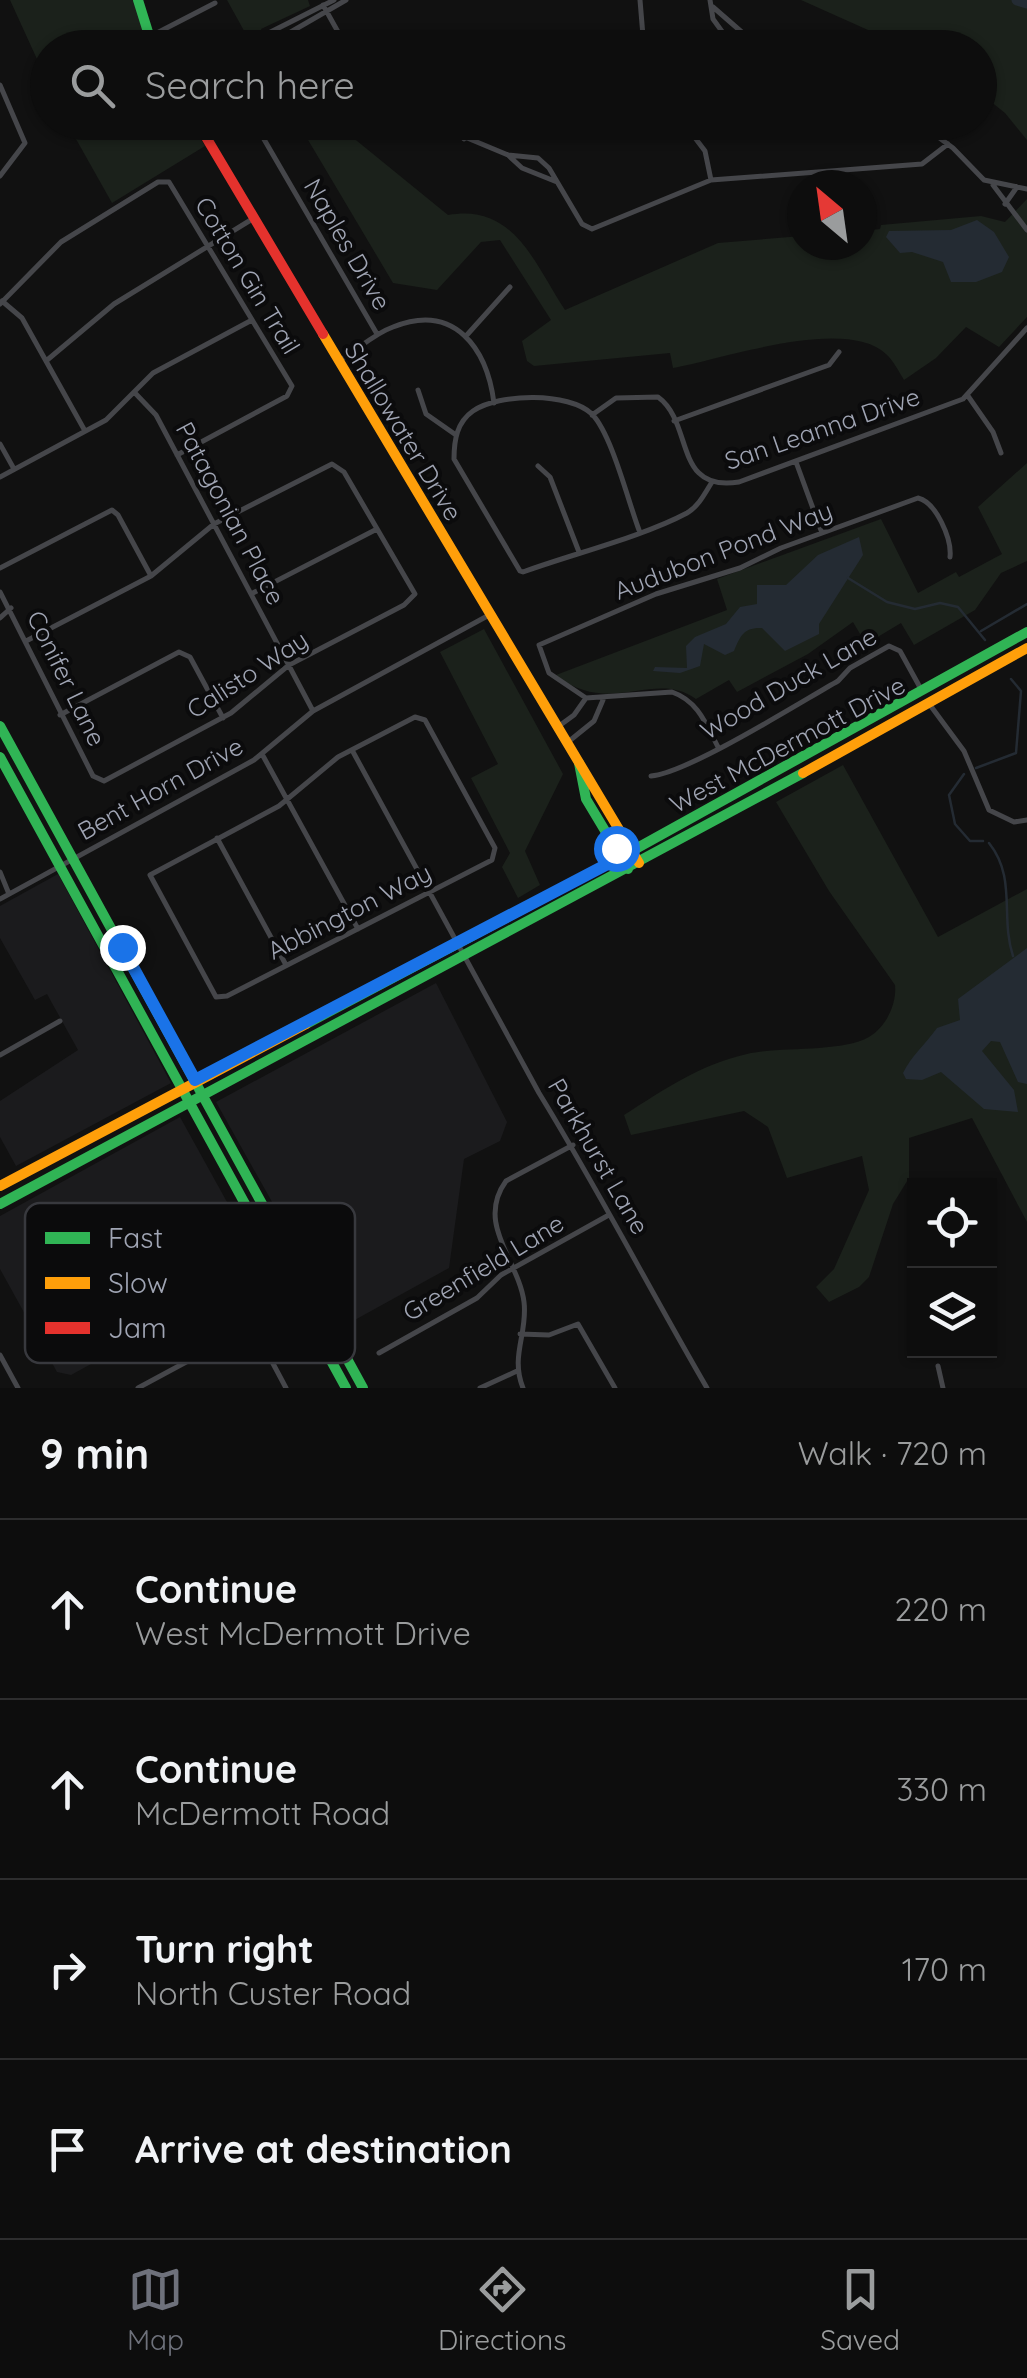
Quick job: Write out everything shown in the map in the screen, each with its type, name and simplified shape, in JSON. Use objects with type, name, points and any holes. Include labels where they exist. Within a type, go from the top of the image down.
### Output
[{"type":"main road","points":[[138,0],[147,30]]},
{"type":"main road","name":"Shallowater Drive","points":[[208,140],[559,726],[608,810],[626,854]]},
{"type":"main road","name":"West McDermott Drive","points":[[0,1186],[923,694],[1027,632]]},
{"type":"main road","name":"West McDermott Drive","points":[[0,1204],[202,1092],[930,706],[1027,648]]},
{"type":"main road","points":[[923,694],[930,706]]},
{"type":"main road","points":[[0,726],[74,859],[182,1086],[245,1203]]},
{"type":"main road","points":[[0,757],[62,866],[195,1080],[262,1203]]},
{"type":"main road","name":"Shallowater Drive","points":[[578,759],[590,805],[633,866]]},
{"type":"main road","points":[[590,805],[608,810]]},
{"type":"main road","points":[[570,884],[576,896]]},
{"type":"main road","points":[[340,1004],[347,1017]]},
{"type":"main road","points":[[71,1147],[78,1160]]},
{"type":"main road","points":[[332,1363],[346,1388]]},
{"type":"main road","points":[[349,1363],[363,1388]]},
{"type":"street","points":[[274,30],[334,0]]},
{"type":"street","points":[[296,30],[346,0]]},
{"type":"street","points":[[640,0],[642,30]]},
{"type":"street","points":[[171,30],[215,3]]},
{"type":"street","points":[[711,3],[713,19],[721,30]]},
{"type":"street","points":[[711,3],[740,30]]},
{"type":"street","points":[[323,5],[337,30]]},
{"type":"street","points":[[0,86],[25,143],[0,176]]},
{"type":"street","name":"Naples Drive","points":[[264,140],[377,334]]},
{"type":"street","points":[[467,140],[508,155],[538,158],[582,224],[592,229],[711,180],[922,164],[948,144]]},
{"type":"street","points":[[697,140],[705,151],[711,180]]},
{"type":"street","points":[[943,140],[993,184],[1004,204],[1027,230]]},
{"type":"street","points":[[508,155],[522,168],[556,182]]},
{"type":"street","name":"Cotton Gin Trail","points":[[1,302],[60,242],[166,180],[292,391],[178,454]]},
{"type":"street","points":[[993,184],[1024,188]]},
{"type":"street","points":[[1004,204],[1010,192],[1024,188]]},
{"type":"street","points":[[46,360],[70,345],[102,312],[254,218]]},
{"type":"street","points":[[466,336],[510,286]]},
{"type":"street","points":[[1,302],[22,318],[85,431]]},
{"type":"street","points":[[0,477],[106,420],[167,365],[252,320]]},
{"type":"street","points":[[340,361],[377,334],[415,321],[437,322],[466,336],[485,360],[494,403]]},
{"type":"street","name":"San Leanna Drive","points":[[592,415],[616,398],[650,394],[664,402],[688,458],[712,482],[739,482],[968,396],[1027,328]]},
{"type":"street","points":[[674,421],[830,365],[840,352]]},
{"type":"street","points":[[418,390],[426,414],[456,435]]},
{"type":"street","name":"Patagonian Place","points":[[135,393],[156,414],[313,711]]},
{"type":"street","points":[[639,530],[592,415],[559,396],[494,403],[471,412],[456,435],[454,459],[460,474],[520,571],[578,552],[690,512],[712,482]]},
{"type":"street","points":[[968,396],[988,424],[1001,453]]},
{"type":"street","points":[[0,444],[14,469]]},
{"type":"street","points":[[796,462],[822,533]]},
{"type":"street","points":[[28,640],[151,576],[214,524],[336,464],[376,529],[251,594]]},
{"type":"street","points":[[538,466],[550,477],[578,552]]},
{"type":"street","name":"Audubon Pond Way","points":[[586,698],[566,689],[549,674],[538,647],[544,639],[689,582],[740,568],[822,533],[925,499],[952,545],[950,557]]},
{"type":"street","points":[[0,568],[112,510],[151,576]]},
{"type":"street","name":"Calisto Way","points":[[100,780],[223,718],[289,666],[414,597],[376,529]]},
{"type":"street","name":"Conifer Lane","points":[[0,592],[28,640],[60,715],[100,780]]},
{"type":"street","points":[[0,608],[11,608]]},
{"type":"street","points":[[0,618],[11,608]]},
{"type":"street","name":"Bent Horn Drive","points":[[0,900],[262,754],[313,711],[491,614]]},
{"type":"street","name":"Wood Duck Lane","points":[[650,776],[665,775],[718,747],[838,681],[850,668],[889,646],[903,655],[923,694]]},
{"type":"street","points":[[60,715],[183,652],[190,656],[223,718]]},
{"type":"street","points":[[559,726],[574,715],[586,698],[672,692],[696,707],[718,747]]},
{"type":"street","points":[[568,742],[594,721],[604,699]]},
{"type":"street","points":[[930,706],[964,751],[989,810],[1002,818],[1027,820]]},
{"type":"street","name":"Abbington Way","points":[[217,838],[150,876],[216,998],[429,893],[496,854],[422,717],[352,750]]},
{"type":"street","points":[[286,966],[217,838],[288,800],[352,750]]},
{"type":"street","name":"Parkhurst Lane","points":[[352,750],[538,1093],[573,1146],[608,1216],[707,1388]]},
{"type":"street","points":[[262,754],[358,929]]},
{"type":"street","points":[[0,872],[10,894]]},
{"type":"street","points":[[0,1055],[60,1021]]},
{"type":"street","points":[[523,1388],[517,1371],[525,1306],[497,1235],[503,1184],[573,1146]]},
{"type":"street","name":"Greenfield Lane","points":[[379,1353],[477,1298],[511,1270],[608,1216]]},
{"type":"street","points":[[520,1334],[549,1335],[581,1326],[615,1388]]},
{"type":"street","points":[[0,1355],[18,1388]]},
{"type":"street","points":[[138,1388],[184,1363]]},
{"type":"street","points":[[273,1363],[286,1388]]},
{"type":"street","points":[[938,1366],[943,1388]]},
{"type":"street","points":[[480,1388],[517,1371]]},
{"type":"shaded area","points":[[10,0],[134,0],[143,30],[30,30],[30,44]]},
{"type":"shaded area","points":[[227,0],[308,0],[310,6],[261,30],[244,30]]},
{"type":"shaded area","points":[[801,0],[1027,0],[1027,140],[997,107],[997,30],[868,30]]},
{"type":"shaded area","points":[[77,140],[201,140],[205,146],[112,203]]},
{"type":"shaded area","points":[[308,140],[356,140],[448,215],[471,214],[506,227],[532,256],[565,310],[718,243],[787,237],[787,260],[877,260],[877,229],[881,225],[981,216],[1005,222],[1027,199],[1027,317],[999,347],[966,327],[936,358],[904,380],[886,354],[867,343],[842,339],[783,343],[673,368],[670,353],[534,366],[527,361],[522,341],[551,320],[500,240],[481,242],[437,290],[393,283]]},
{"type":"shaded area","points":[[977,220],[994,232],[1009,257],[1002,272],[976,282],[951,282],[943,262],[912,252],[900,253],[886,237],[889,231],[951,230]]},
{"type":"shaded area","points":[[1027,463],[1027,561],[1001,573],[975,610],[914,645],[901,623],[866,644],[853,622],[808,654],[737,692],[729,680],[696,699],[664,689],[595,693],[556,675],[727,610],[717,579],[881,519],[918,593],[956,572],[959,577],[1002,554],[978,507]]},
{"type":"shaded area","points":[[859,537],[863,555],[819,624],[819,634],[785,651],[762,628],[751,629],[741,637],[734,651],[725,655],[704,644],[700,666],[680,673],[653,671],[655,667],[687,668],[686,646],[695,637],[726,624],[740,607],[757,604],[757,585],[786,585],[818,555]]},
{"type":"shaded area","points":[[484,629],[563,774],[525,851],[540,885],[518,898],[502,867],[510,853],[471,778],[498,764],[440,652]]},
{"type":"shaded area","points":[[843,765],[938,937],[1027,889],[1027,1222],[972,1118],[909,1138],[909,1178],[893,1204],[869,1277],[859,1287],[829,1302],[816,1287],[834,1269],[869,1190],[862,1156],[787,1178],[768,1127],[744,1111],[631,1135],[624,1115],[713,1065],[747,1054],[857,1042],[875,1033],[889,1014],[895,985],[829,891],[776,802]]},
{"type":"shaded area","points":[[58,874],[171,1083],[16,1166],[0,1137],[0,1101],[78,1050],[47,994],[35,1000],[0,938],[0,906]]},
{"type":"shaded area","points":[[1027,948],[1027,1084],[1018,1082],[1000,1042],[991,1041],[982,1051],[1014,1090],[1018,1112],[984,1109],[941,1072],[922,1080],[906,1079],[906,1067],[937,1028],[960,1020],[958,999]]},
{"type":"shaded area","points":[[436,983],[507,1122],[500,1141],[464,1159],[449,1268],[355,1320],[355,1203],[273,1203],[216,1102]]},
{"type":"shaded area","points":[[180,1117],[228,1203],[25,1203],[25,1314],[0,1269],[0,1216]]},
{"type":"shaded area","points":[[52,1363],[93,1363],[71,1375],[57,1372]]},
{"type":"waterway","points":[[1017,0],[1027,3]]},
{"type":"waterway","points":[[848,578],[887,602],[915,609],[940,603],[958,607],[985,640]]},
{"type":"waterway","points":[[981,631],[1027,604]]},
{"type":"waterway","points":[[976,768],[1016,753],[1021,691],[1011,679]]},
{"type":"waterway","points":[[964,774],[949,795],[955,824],[970,841],[983,841]]},
{"type":"waterway","points":[[989,843],[1003,870],[1013,956]]},
{"type":"traffic: fast","points":[[138,0],[147,30]]},
{"type":"traffic: fast","points":[[306,1024],[621,857],[1027,632]]},
{"type":"traffic: fast","points":[[0,726],[262,1203]]},
{"type":"traffic: fast","points":[[0,757],[245,1203]]},
{"type":"traffic: fast","points":[[579,763],[586,799],[628,869]]},
{"type":"traffic: fast","points":[[0,1204],[803,773]]},
{"type":"traffic: fast","points":[[332,1363],[346,1388]]},
{"type":"traffic: fast","points":[[349,1363],[363,1388]]},
{"type":"traffic: slow","points":[[323,334],[639,863]]},
{"type":"traffic: slow","points":[[803,773],[1027,648]]},
{"type":"traffic: slow","points":[[0,1186],[306,1024]]},
{"type":"traffic: jam","points":[[208,140],[323,334]]},
{"type":"route","points":[[122,947],[195,1080],[621,857],[616,848]]}]
